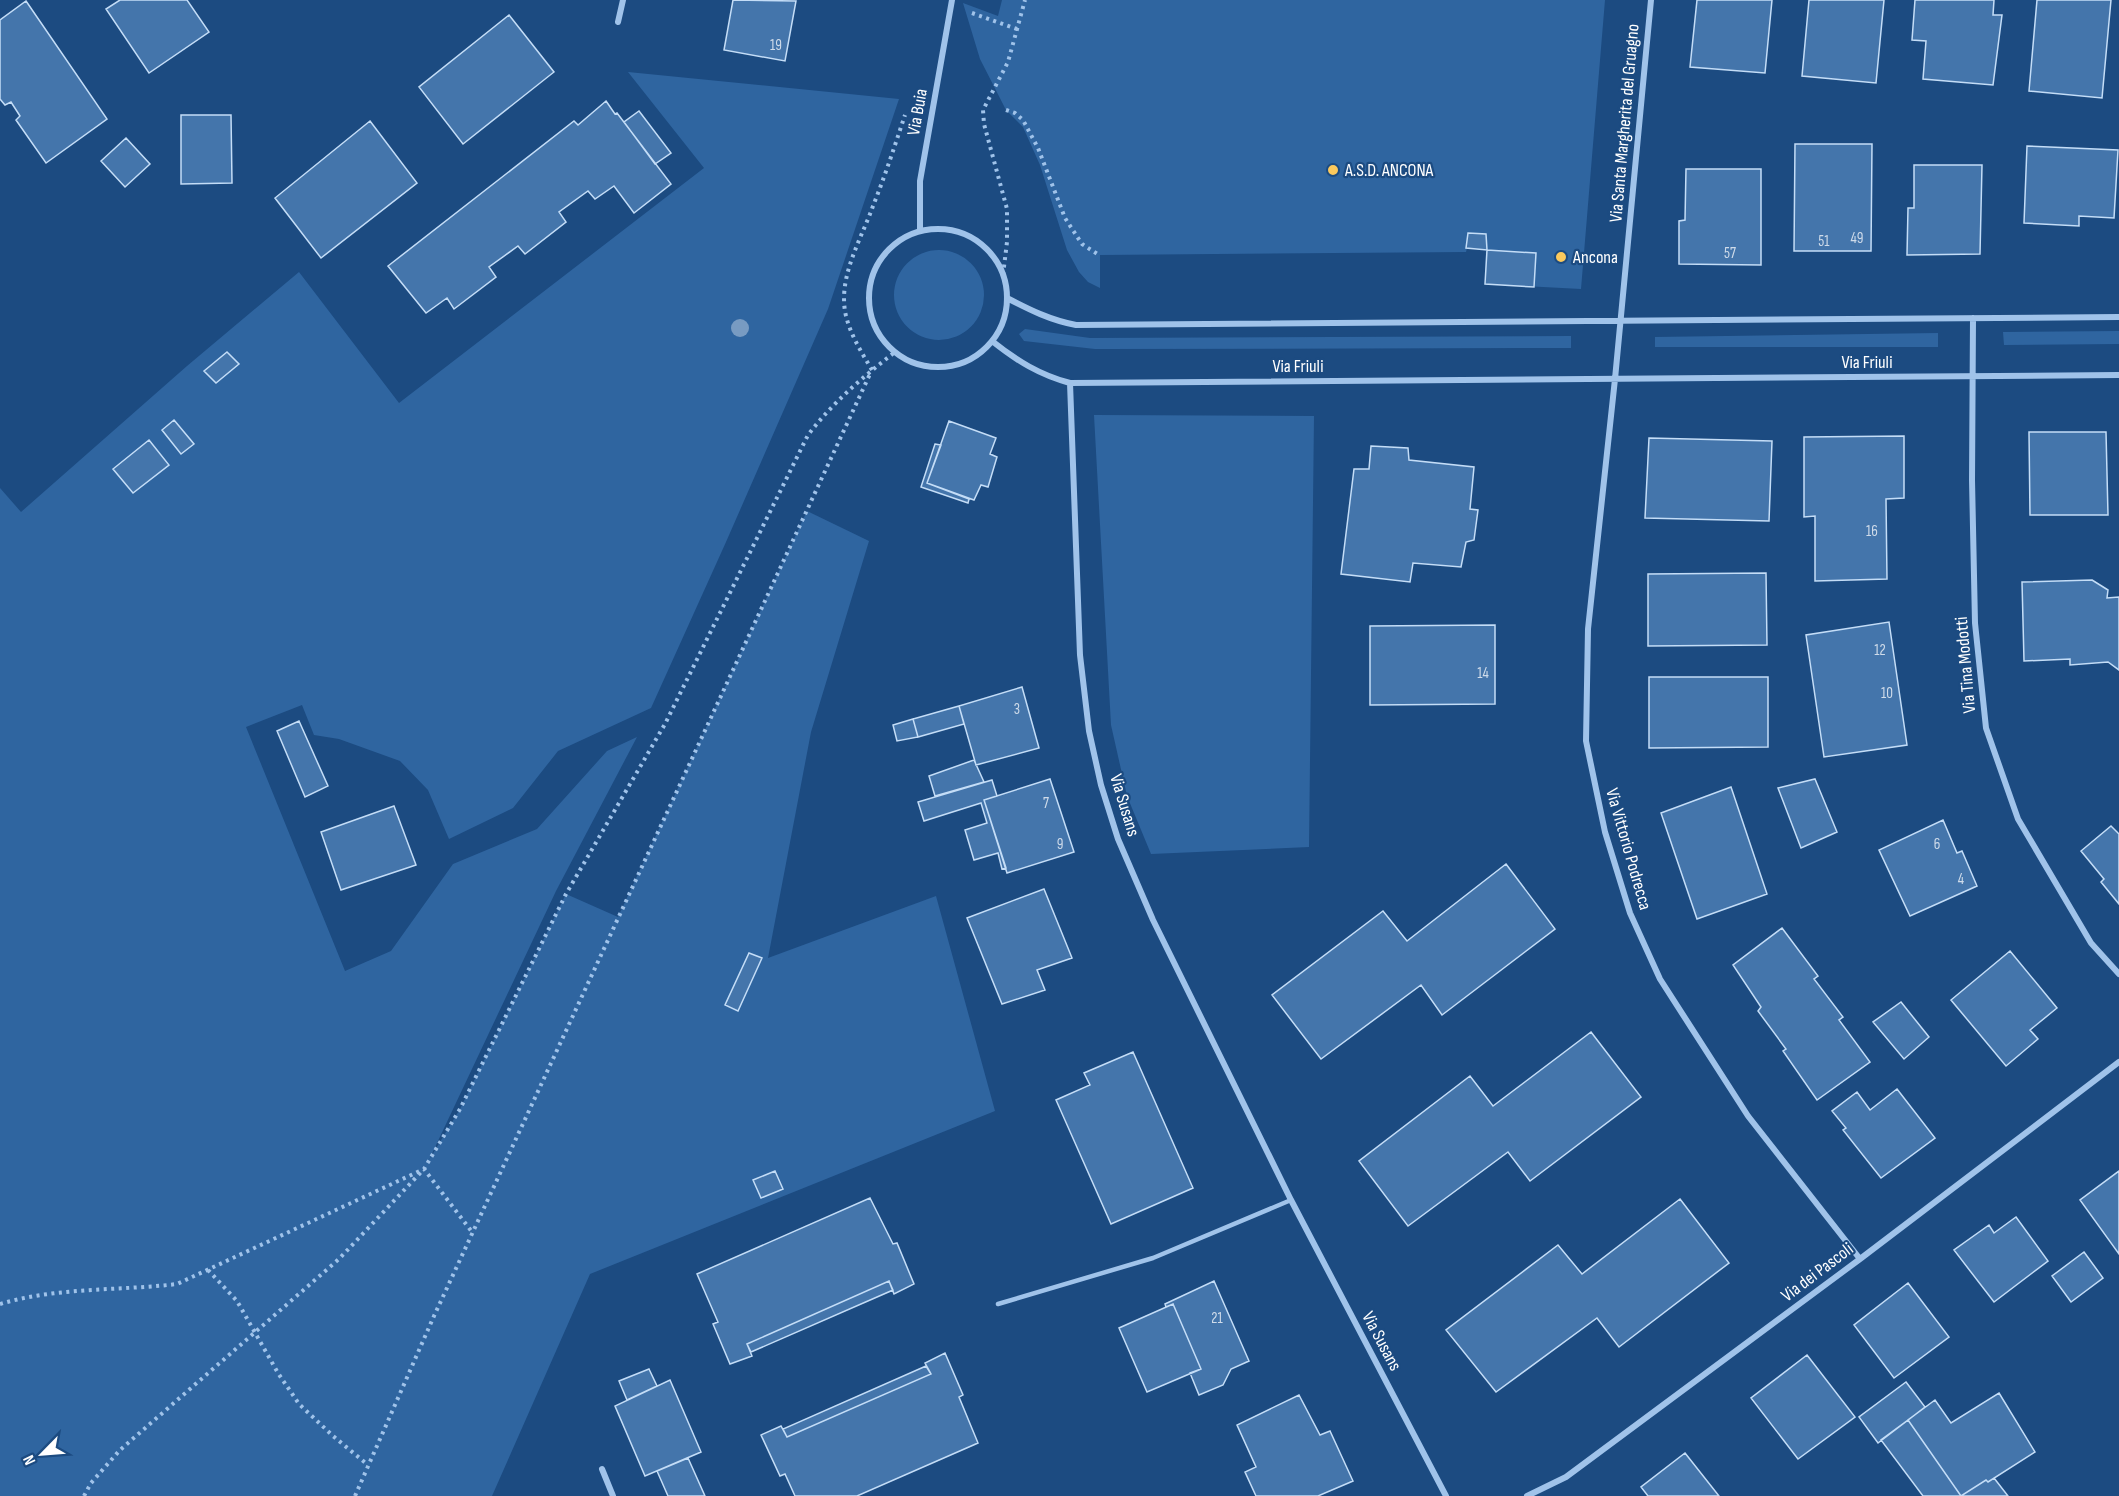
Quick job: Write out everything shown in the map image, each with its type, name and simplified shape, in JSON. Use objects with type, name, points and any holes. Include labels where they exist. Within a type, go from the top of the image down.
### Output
[{"type":"street","points":[[618,22],[623,0]]},
{"type":"street","name":"Via Buia","points":[[920,231],[920,181],[952,0]]},
{"type":"street","name":"Via Santa Margherita del Gruagno","points":[[1620,321],[1651,0]]},
{"type":"street","points":[[940,228],[960,232],[978,241],[992,254],[1003,275],[1007,298],[1005,313],[992,341],[976,356],[946,366],[935,367],[914,363],[895,352],[880,336],[872,316],[869,294],[873,273],[884,254],[900,240],[920,231],[940,228]]},
{"type":"street","points":[[1007,298],[1035,313],[1076,325],[2119,317]]},
{"type":"street","name":"Via Tina Modotti","points":[[1973,318],[1972,480],[1975,623],[1986,728],[2018,819],[2091,943],[2119,974]]},
{"type":"street","points":[[1615,379],[1620,321]]},
{"type":"street","name":"Via Friuli","points":[[992,341],[1026,367],[1070,383],[2119,375]]},
{"type":"street","name":"Via Vittorio Podrecca","points":[[1615,379],[1588,640],[1586,741],[1605,832],[1630,913],[1660,979],[1748,1116],[1860,1259]]},
{"type":"street","name":"Via Susans","points":[[1070,383],[1080,655],[1089,731],[1101,785],[1118,839],[1153,920],[1291,1200],[1446,1496]]},
{"type":"street","name":"Via dei Pascoli","points":[[1527,1496],[1566,1478],[2119,1062]]},
{"type":"street","points":[[602,1469],[613,1496]]},
{"type":"lane","points":[[998,1304],[1153,1258],[1291,1200]]},
{"type":"path","points":[[1003,275],[1007,242],[1007,209],[984,124],[983,110],[1008,62],[1025,0]]},
{"type":"path","points":[[996,21],[1017,29]]},
{"type":"path","points":[[872,370],[855,341],[845,315],[849,264],[873,208],[909,105]]},
{"type":"path","points":[[1006,110],[1015,113],[1023,120],[1038,148],[1065,218],[1082,244],[1099,255]]},
{"type":"path","points":[[84,1496],[91,1483],[120,1450],[339,1259],[424,1169],[460,1109],[566,894],[665,724],[808,435],[843,394],[895,352]]},
{"type":"path","points":[[355,1496],[472,1233],[872,370]]},
{"type":"path","points":[[424,1169],[472,1233]]},
{"type":"path","points":[[0,1304],[77,1290],[133,1289],[177,1284],[424,1169]]},
{"type":"path","points":[[208,1270],[237,1301],[299,1404],[368,1465]]},
{"type":"shaded area","name":"A.S.D. ANCONA","points":[[1002,0],[1605,0],[1581,289],[1485,284],[1486,250],[1467,248],[1466,252],[1100,255],[1100,288],[1088,282],[1079,272],[1067,250],[1040,165],[1023,127],[1006,110],[980,59],[963,3],[998,16]]},
{"type":"shaded area","points":[[628,72],[899,99],[828,309],[651,708],[558,751],[513,808],[449,839],[428,790],[400,761],[339,739],[314,735],[302,705],[246,727],[345,971],[391,951],[453,864],[537,829],[607,751],[637,737],[556,891],[429,1160],[460,1109],[566,894],[618,917],[807,511],[869,541],[811,732],[768,958],[936,896],[995,1111],[590,1274],[492,1496],[0,1496],[0,488],[21,512],[187,366],[299,272],[399,403],[704,168]]},
{"type":"shaded area","points":[[930,250],[948,250],[964,257],[977,270],[984,286],[984,304],[977,320],[964,333],[948,340],[930,340],[914,333],[901,320],[894,304],[894,286],[901,270],[914,257]]},
{"type":"shaded area","points":[[1025,329],[1090,338],[1571,336],[1571,348],[1095,349],[1024,341],[1019,334]]},
{"type":"shaded area","points":[[2119,331],[2119,344],[2004,345],[2003,332]]},
{"type":"shaded area","points":[[1938,333],[1938,347],[1655,347],[1655,337]]},
{"type":"shaded area","points":[[1094,415],[1314,416],[1309,847],[1151,854],[1127,796],[1111,725]]},
{"type":"building","points":[[120,0],[187,0],[209,32],[149,73],[106,9]]},
{"type":"building","points":[[733,0],[796,1],[785,61],[724,50]]},
{"type":"building","points":[[1697,0],[1772,0],[1765,73],[1690,67]]},
{"type":"building","points":[[1809,0],[1884,0],[1876,83],[1802,76]]},
{"type":"building","points":[[1915,0],[1994,0],[1993,15],[2002,15],[1993,85],[1923,79],[1926,41],[1912,40]]},
{"type":"building","points":[[2037,0],[2111,0],[2102,98],[2029,91]]},
{"type":"building","points":[[26,1],[107,119],[46,163],[16,120],[20,116],[11,102],[5,105],[0,99],[0,20]]},
{"type":"building","points":[[509,15],[554,72],[463,144],[419,87]]},
{"type":"building","points":[[606,101],[671,184],[634,213],[614,186],[595,199],[588,191],[559,212],[566,222],[525,254],[518,246],[489,267],[496,277],[454,309],[447,298],[426,313],[388,266],[574,121],[578,125]]},
{"type":"building","points":[[639,111],[671,153],[655,164],[624,122]]},
{"type":"building","points":[[181,115],[231,115],[232,183],[181,184]]},
{"type":"building","points":[[370,121],[417,183],[321,258],[275,198]]},
{"type":"building","points":[[126,138],[150,164],[125,187],[101,161]]},
{"type":"building","points":[[1795,144],[1872,144],[1871,251],[1794,251]]},
{"type":"building","points":[[2027,146],[2118,150],[2114,218],[2079,216],[2079,226],[2024,223]]},
{"type":"building","points":[[1914,165],[1982,165],[1980,254],[1907,255],[1908,208],[1914,208]]},
{"type":"building","points":[[1686,169],[1761,169],[1761,265],[1679,264],[1679,221],[1685,220]]},
{"type":"building","points":[[1468,233],[1486,234],[1487,250],[1466,248]]},
{"type":"building","points":[[1487,250],[1536,253],[1534,287],[1485,284]]},
{"type":"building","points":[[227,352],[239,364],[216,383],[204,371]]},
{"type":"building","points":[[174,420],[194,444],[181,454],[162,430]]},
{"type":"building","points":[[949,421],[996,438],[990,454],[997,457],[988,487],[981,485],[974,500],[927,483]]},
{"type":"building","points":[[2029,432],[2106,432],[2108,515],[2030,515]]},
{"type":"building","points":[[1904,436],[1904,498],[1886,499],[1887,579],[1815,581],[1815,516],[1804,517],[1804,437]]},
{"type":"building","points":[[1649,438],[1772,441],[1769,521],[1645,518]]},
{"type":"building","points":[[149,440],[169,465],[133,493],[113,469]]},
{"type":"building","points":[[935,444],[941,445],[927,483],[969,499],[968,503],[921,487]]},
{"type":"building","points":[[1371,446],[1408,448],[1409,460],[1474,467],[1470,509],[1478,510],[1474,540],[1466,542],[1461,567],[1413,563],[1410,582],[1341,574],[1354,469],[1369,469]]},
{"type":"building","points":[[1766,573],[1767,645],[1648,646],[1648,574]]},
{"type":"building","points":[[2092,580],[2108,590],[2107,598],[2119,597],[2119,670],[2108,662],[2070,665],[2070,659],[2024,661],[2022,582]]},
{"type":"building","points":[[1889,622],[1907,745],[1824,757],[1806,635]]},
{"type":"building","points":[[1495,625],[1495,704],[1370,705],[1370,626]]},
{"type":"building","points":[[1649,677],[1768,677],[1768,747],[1649,748]]},
{"type":"building","points":[[1022,687],[1039,748],[976,765],[959,706]]},
{"type":"building","points":[[959,706],[964,724],[918,737],[913,719]]},
{"type":"building","points":[[913,719],[918,737],[897,741],[893,725]]},
{"type":"building","points":[[299,721],[328,786],[305,797],[277,731]]},
{"type":"building","points":[[974,760],[984,782],[935,796],[929,776]]},
{"type":"building","points":[[1050,779],[1074,852],[1007,873],[984,800]]},
{"type":"building","points":[[1815,779],[1837,832],[1801,848],[1778,788]]},
{"type":"building","points":[[992,780],[997,796],[984,800],[1006,868],[1002,869],[998,853],[974,860],[965,830],[987,823],[981,803],[924,821],[918,802]]},
{"type":"building","points":[[1731,787],[1767,894],[1697,919],[1661,813]]},
{"type":"building","points":[[394,806],[416,865],[341,890],[321,832]]},
{"type":"building","points":[[1943,820],[1957,853],[1962,851],[1977,886],[1910,916],[1879,850]]},
{"type":"building","points":[[2111,826],[2119,834],[2119,904],[2101,882],[2104,879],[2081,851]]},
{"type":"building","points":[[1506,864],[1555,929],[1442,1015],[1421,985],[1321,1059],[1272,995],[1383,911],[1407,941]]},
{"type":"building","points":[[1044,889],[1072,958],[1037,970],[1045,990],[1002,1004],[967,918]]},
{"type":"building","points":[[1782,928],[1818,976],[1814,979],[1843,1017],[1839,1020],[1870,1062],[1817,1100],[1783,1051],[1786,1049],[1758,1011],[1761,1007],[1733,965]]},
{"type":"building","points":[[2010,951],[2057,1008],[2030,1030],[2038,1039],[2006,1066],[1951,1000]]},
{"type":"building","points":[[749,953],[762,958],[738,1011],[725,1005]]},
{"type":"building","points":[[1901,1002],[1929,1037],[1904,1059],[1873,1022]]},
{"type":"building","points":[[1591,1032],[1641,1097],[1530,1181],[1508,1152],[1408,1226],[1359,1161],[1470,1076],[1493,1106]]},
{"type":"building","points":[[1133,1052],[1193,1188],[1111,1224],[1056,1100],[1090,1085],[1084,1073]]},
{"type":"building","points":[[1897,1089],[1935,1138],[1881,1178],[1843,1130],[1846,1128],[1832,1111],[1857,1092],[1870,1110]]},
{"type":"building","points":[[775,1171],[783,1189],[761,1198],[753,1180]]},
{"type":"building","points":[[2119,1171],[2119,1254],[2080,1200]]},
{"type":"building","points":[[870,1198],[893,1244],[897,1243],[914,1284],[894,1294],[889,1281],[747,1344],[752,1356],[730,1364],[713,1324],[718,1322],[697,1274]]},
{"type":"building","points":[[1680,1199],[1729,1263],[1619,1347],[1597,1318],[1496,1392],[1446,1330],[1558,1245],[1582,1274]]},
{"type":"building","points":[[2016,1217],[2048,1261],[1994,1302],[1954,1250],[1989,1225],[1994,1233]]},
{"type":"building","points":[[2084,1252],[2103,1278],[2071,1302],[2052,1276]]},
{"type":"building","points":[[889,1281],[893,1290],[751,1352],[747,1344]]},
{"type":"building","points":[[1214,1281],[1249,1361],[1231,1369],[1223,1385],[1199,1395],[1190,1373],[1201,1369],[1173,1304],[1166,1307],[1165,1304]]},
{"type":"building","points":[[1908,1283],[1949,1337],[1894,1378],[1854,1325]]},
{"type":"building","points":[[1173,1304],[1201,1369],[1147,1392],[1119,1328]]},
{"type":"building","points":[[945,1353],[963,1395],[959,1397],[978,1443],[857,1496],[795,1496],[785,1474],[780,1476],[761,1435],[781,1426],[787,1437],[931,1374],[925,1363]]},
{"type":"building","points":[[1807,1355],[1855,1417],[1798,1459],[1751,1398]]},
{"type":"building","points":[[926,1366],[931,1374],[787,1437],[783,1429]]},
{"type":"building","points":[[649,1369],[657,1386],[627,1400],[619,1381]]},
{"type":"building","points":[[670,1380],[701,1452],[645,1476],[615,1406]]},
{"type":"building","points":[[1906,1382],[1925,1407],[1878,1443],[1859,1417]]},
{"type":"building","points":[[1999,1393],[2035,1452],[1961,1496],[1908,1420],[1935,1400],[1951,1423]]},
{"type":"building","points":[[1299,1395],[1320,1435],[1330,1431],[1353,1481],[1318,1496],[1256,1496],[1245,1472],[1256,1467],[1237,1425]]},
{"type":"building","points":[[1908,1420],[1961,1496],[1923,1496],[1881,1440]]},
{"type":"building","points":[[1685,1453],[1719,1496],[1648,1496],[1641,1487]]},
{"type":"building","points":[[688,1458],[705,1496],[668,1496],[657,1471]]},
{"type":"building","points":[[1994,1478],[2008,1496],[1961,1496],[1986,1480],[1988,1482]]},
{"type":"place","name":"A.S.D. ANCONA","points":[[1333,170]]},
{"type":"place","name":"Ancona","points":[[1561,257]]}]
